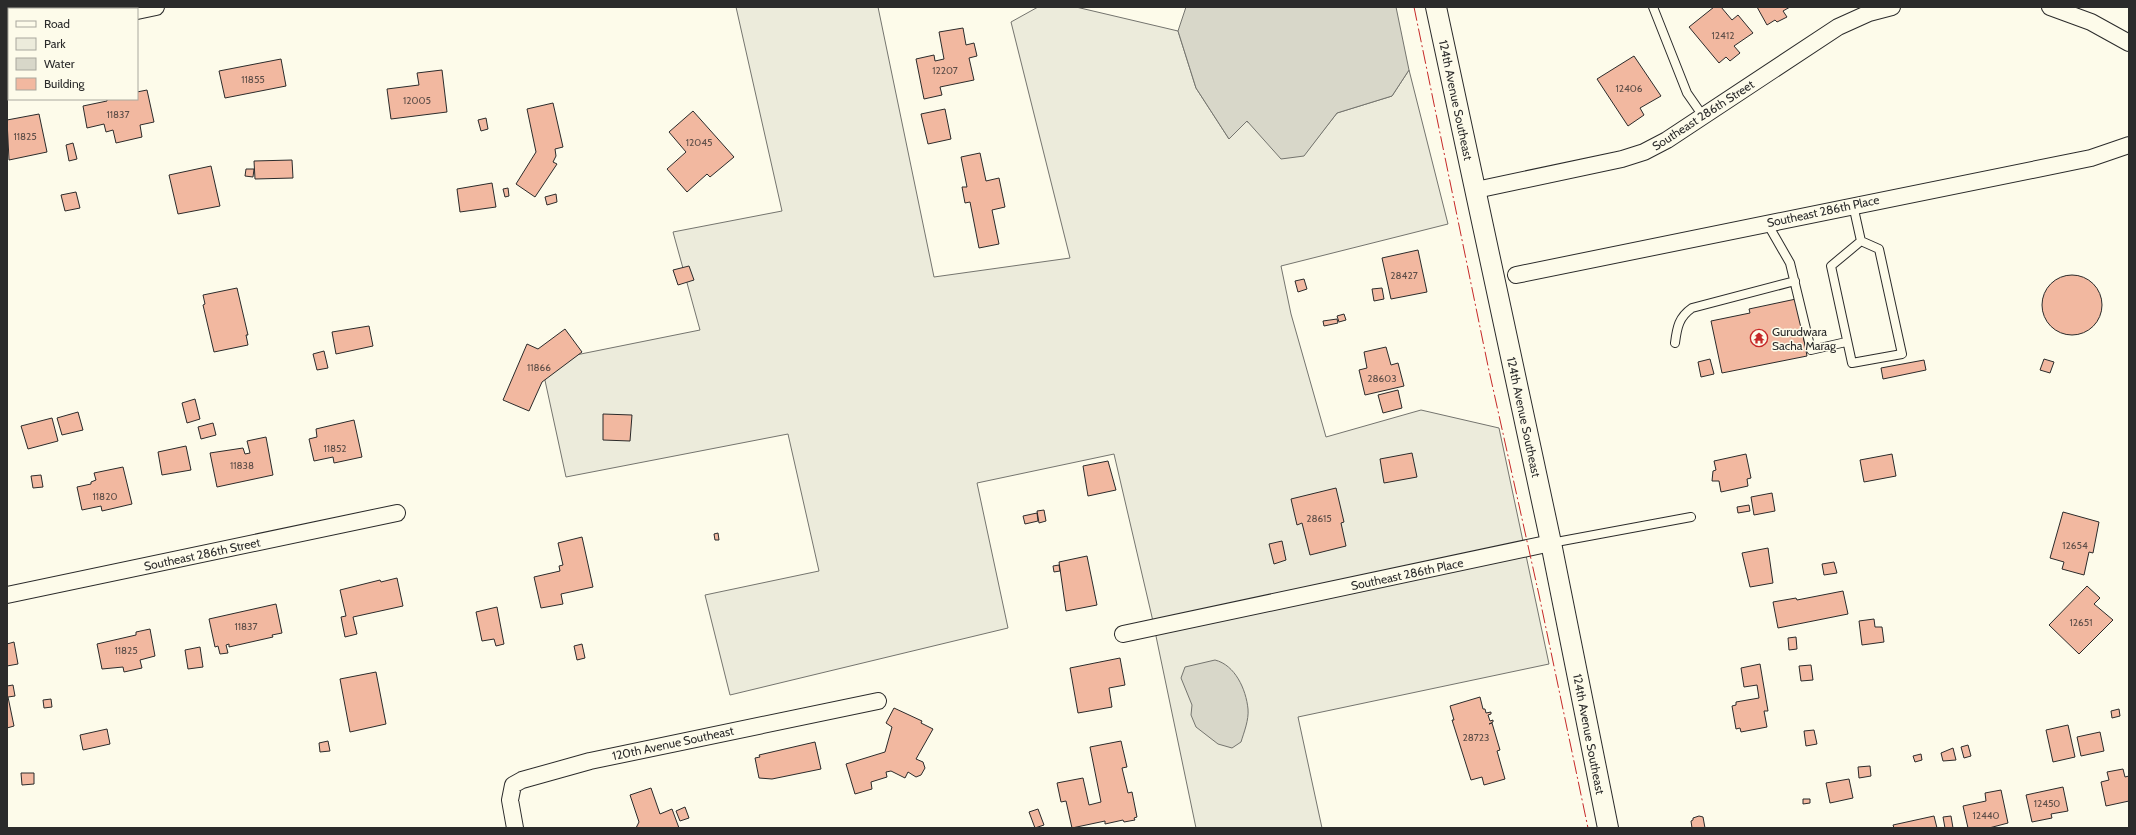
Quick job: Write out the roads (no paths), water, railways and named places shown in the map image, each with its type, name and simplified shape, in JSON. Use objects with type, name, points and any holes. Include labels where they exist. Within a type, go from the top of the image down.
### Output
[{"type":"street","points":[[138,11],[156,7]]},
{"type":"street","name":"124th Avenue Southeast","points":[[1436,7],[1551,543],[1608,828]]},
{"type":"street","name":"Southeast 286th Street","points":[[1476,190],[1605,163],[1644,152],[1703,116],[1838,28],[1869,13],[1892,7]]},
{"type":"street","points":[[2050,7],[2091,22],[2129,43]]},
{"type":"street","name":"Southeast 286th Place","points":[[1516,275],[2091,158],[2129,145]]},
{"type":"street","name":"Southeast 286th Street","points":[[7,595],[397,513]]},
{"type":"street","name":"Southeast 286th Place","points":[[1123,634],[1551,543]]},
{"type":"street","name":"120th Avenue Southeast","points":[[515,828],[510,800],[513,785],[522,780],[590,760],[878,701]]},
{"type":"lane","points":[[1653,7],[1687,93],[1703,116]]},
{"type":"lane","points":[[1853,206],[1862,241]]},
{"type":"lane","points":[[1767,223],[1790,263],[1811,350],[1846,342]]},
{"type":"lane","points":[[1862,241],[1879,249],[1902,354],[1852,363],[1846,342],[1831,266],[1862,241]]},
{"type":"lane","points":[[1674,343],[1678,323],[1684,314],[1692,308],[1795,281]]},
{"type":"lane","name":"Southeast 286th Place","points":[[1551,543],[1691,517]]},
{"type":"water","points":[[1186,7],[1396,7],[1409,70],[1392,96],[1337,113],[1304,156],[1281,159],[1247,121],[1229,139],[1196,88],[1178,31]]},
{"type":"water","points":[[1215,660],[1222,663],[1234,672],[1242,686],[1247,701],[1248,717],[1244,734],[1241,742],[1232,748],[1218,744],[1196,727],[1191,715],[1192,705],[1181,678],[1185,667]]},
{"type":"place","name":"Gurudwara Sacha Marag","points":[[1759,338]]}]
